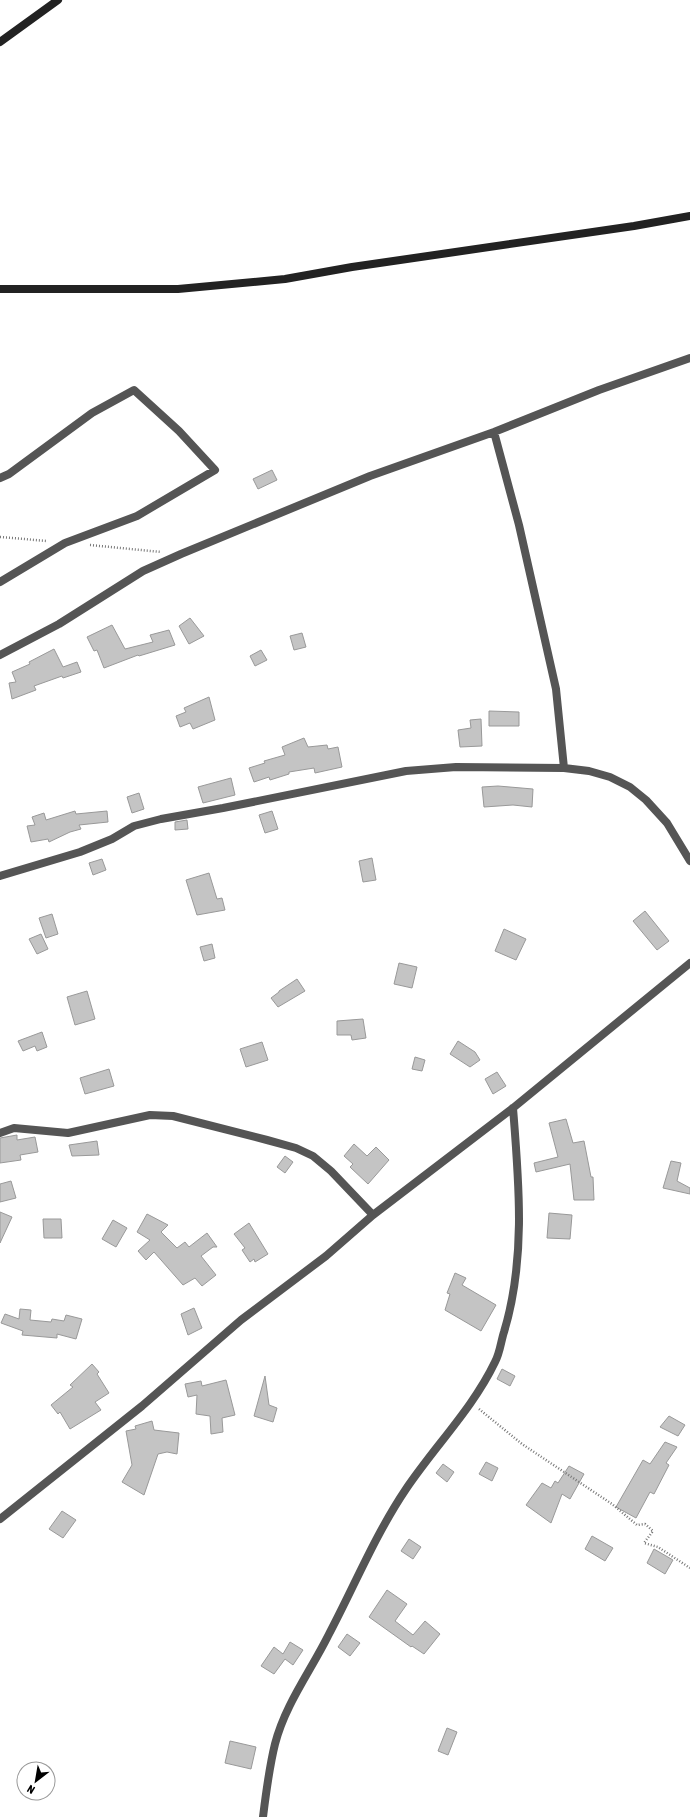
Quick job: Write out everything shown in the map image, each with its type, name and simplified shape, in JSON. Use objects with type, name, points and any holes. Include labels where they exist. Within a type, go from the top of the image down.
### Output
[{"type":"main road","points":[[0,42],[58,0]]},
{"type":"main road","points":[[0,289],[178,288],[285,279],[352,266],[634,226],[690,216]]},
{"type":"street","points":[[0,655],[59,624],[143,571],[175,557],[370,476],[494,432],[599,390],[690,358]]},
{"type":"street","points":[[0,478],[9,474],[92,413],[134,390],[179,431],[215,470],[137,516],[65,543],[0,582]]},
{"type":"street","points":[[494,432],[519,525],[554,682],[564,768]]},
{"type":"street","points":[[0,876],[80,852],[112,838],[134,826],[162,818],[223,808],[406,771],[456,767],[564,768],[589,771],[610,777],[630,787],[646,800],[667,823],[690,861]]},
{"type":"street","points":[[0,1519],[142,1406],[241,1320],[326,1256],[374,1215],[513,1108],[690,963]]},
{"type":"street","points":[[262,1817],[275,1743],[293,1700],[328,1638],[389,1515],[415,1476],[470,1402],[496,1361],[509,1317],[515,1281],[520,1228],[519,1180],[513,1108]]},
{"type":"street","points":[[0,1133],[14,1128],[68,1133],[150,1115],[173,1116],[296,1148],[313,1156],[331,1171],[374,1215]]},
{"type":"path","points":[[470,1402],[522,1444],[612,1504],[637,1525],[645,1524],[653,1531],[644,1543],[658,1547],[690,1568]]},
{"type":"building","points":[[272,470],[277,480],[258,489],[253,479]]},
{"type":"building","points":[[190,618],[204,636],[189,644],[179,626]]},
{"type":"building","points":[[112,625],[125,649],[153,642],[150,635],[169,630],[175,645],[139,656],[138,655],[104,668],[97,650],[94,651],[87,637]]},
{"type":"building","points":[[302,633],[306,647],[294,650],[290,636]]},
{"type":"building","points":[[54,649],[63,667],[77,662],[81,672],[63,678],[62,676],[34,686],[36,690],[12,699],[9,683],[16,682],[12,672],[30,664],[29,662]]},
{"type":"building","points":[[261,650],[267,660],[255,666],[250,656]]},
{"type":"building","points":[[209,697],[215,720],[193,729],[190,723],[180,727],[176,716],[186,712],[184,708]]},
{"type":"building","points":[[489,711],[519,712],[519,726],[489,726]]},
{"type":"building","points":[[481,719],[482,746],[460,747],[458,730],[471,728],[470,720]]},
{"type":"building","points":[[304,738],[308,747],[327,745],[328,749],[338,747],[342,767],[315,773],[314,768],[289,772],[289,774],[270,780],[269,777],[254,782],[249,768],[265,763],[264,761],[285,755],[282,747]]},
{"type":"building","points":[[231,778],[235,795],[203,803],[198,787]]},
{"type":"building","points":[[498,786],[533,789],[532,807],[513,805],[484,807],[482,787]]},
{"type":"building","points":[[139,793],[144,809],[132,813],[127,797]]},
{"type":"building","points":[[75,811],[76,814],[107,811],[108,822],[79,825],[81,829],[70,832],[49,842],[48,839],[31,842],[27,826],[35,825],[32,817],[44,813],[46,820]]},
{"type":"building","points":[[272,811],[278,829],[265,833],[259,815]]},
{"type":"building","points":[[187,820],[188,829],[175,830],[175,822]]},
{"type":"building","points":[[372,858],[376,880],[363,882],[359,861]]},
{"type":"building","points":[[102,859],[106,870],[93,875],[89,863]]},
{"type":"building","points":[[209,873],[217,899],[222,898],[225,910],[197,915],[186,880]]},
{"type":"building","points":[[645,911],[669,941],[657,950],[633,921]]},
{"type":"building","points":[[52,914],[58,934],[46,938],[39,918]]},
{"type":"building","points":[[504,929],[526,939],[516,960],[495,951]]},
{"type":"building","points":[[41,934],[48,949],[37,954],[29,939]]},
{"type":"building","points":[[212,944],[215,958],[204,961],[200,947]]},
{"type":"building","points":[[399,963],[417,967],[412,988],[394,984]]},
{"type":"building","points":[[297,979],[305,991],[278,1007],[271,998]]},
{"type":"building","points":[[87,991],[95,1019],[75,1025],[67,997]]},
{"type":"building","points":[[363,1019],[366,1038],[352,1040],[351,1035],[337,1035],[337,1021]]},
{"type":"building","points":[[42,1032],[47,1047],[37,1051],[35,1046],[23,1051],[18,1041]]},
{"type":"building","points":[[458,1041],[475,1052],[480,1060],[470,1067],[450,1054]]},
{"type":"building","points":[[262,1042],[268,1060],[246,1067],[240,1049]]},
{"type":"building","points":[[415,1057],[425,1060],[422,1071],[412,1069]]},
{"type":"building","points":[[109,1069],[114,1086],[85,1094],[80,1078]]},
{"type":"building","points":[[497,1072],[506,1086],[493,1094],[485,1079]]},
{"type":"building","points":[[566,1119],[573,1143],[584,1141],[591,1177],[593,1177],[594,1200],[574,1200],[570,1164],[536,1172],[534,1163],[558,1157],[549,1123]]},
{"type":"building","points":[[17,1135],[17,1140],[35,1137],[38,1152],[20,1155],[21,1160],[0,1163],[0,1138]]},
{"type":"building","points":[[97,1141],[99,1155],[72,1156],[69,1145]]},
{"type":"building","points":[[354,1144],[367,1156],[376,1147],[389,1160],[368,1184],[350,1167],[353,1164],[344,1156]]},
{"type":"building","points":[[285,1156],[293,1162],[285,1173],[277,1167]]},
{"type":"building","points":[[671,1161],[681,1163],[677,1181],[690,1188],[690,1194],[663,1188]]},
{"type":"building","points":[[11,1181],[16,1198],[0,1202],[0,1184]]},
{"type":"building","points":[[0,1212],[12,1217],[0,1243]]},
{"type":"building","points":[[549,1213],[572,1215],[570,1239],[547,1238]]},
{"type":"building","points":[[147,1214],[168,1225],[161,1232],[177,1248],[185,1242],[189,1247],[207,1233],[217,1247],[213,1247],[201,1256],[216,1275],[202,1286],[195,1278],[183,1285],[154,1252],[146,1260],[138,1251],[150,1240],[137,1232]]},
{"type":"building","points":[[43,1219],[61,1219],[62,1238],[44,1238]]},
{"type":"building","points":[[113,1220],[127,1228],[116,1247],[102,1239]]},
{"type":"building","points":[[249,1223],[268,1254],[255,1262],[254,1259],[250,1262],[242,1250],[245,1248],[234,1234]]},
{"type":"building","points":[[455,1273],[466,1278],[462,1285],[496,1305],[481,1331],[445,1310],[450,1294],[447,1293]]},
{"type":"building","points":[[194,1308],[202,1328],[188,1335],[181,1314]]},
{"type":"building","points":[[20,1309],[31,1310],[30,1320],[51,1322],[52,1319],[64,1321],[66,1315],[82,1319],[76,1339],[57,1334],[57,1338],[22,1335],[23,1331],[1,1323],[5,1314],[19,1319]]},
{"type":"building","points":[[92,1364],[99,1372],[97,1374],[109,1393],[95,1402],[101,1410],[70,1429],[60,1412],[58,1414],[51,1405],[73,1387],[70,1385]]},
{"type":"building","points":[[502,1369],[515,1376],[510,1386],[497,1379]]},
{"type":"building","points":[[265,1376],[269,1405],[277,1408],[273,1422],[254,1416]]},
{"type":"building","points":[[226,1380],[235,1415],[222,1418],[223,1432],[211,1434],[210,1416],[196,1414],[197,1395],[188,1397],[185,1384],[201,1381],[202,1386]]},
{"type":"building","points":[[669,1416],[685,1425],[678,1436],[660,1427]]},
{"type":"building","points":[[152,1421],[154,1430],[179,1433],[177,1454],[167,1452],[158,1454],[144,1495],[122,1482],[132,1465],[126,1431],[136,1429],[135,1426]]},
{"type":"building","points":[[665,1442],[677,1447],[666,1463],[669,1465],[654,1494],[650,1492],[636,1518],[616,1507],[643,1460],[650,1464]]},
{"type":"building","points":[[486,1462],[498,1468],[492,1481],[479,1474]]},
{"type":"building","points":[[443,1464],[454,1472],[447,1482],[436,1473]]},
{"type":"building","points":[[569,1466],[584,1474],[570,1499],[562,1494],[551,1523],[526,1505],[542,1483],[551,1488],[555,1481],[558,1483]]},
{"type":"building","points":[[62,1511],[76,1520],[63,1538],[49,1529]]},
{"type":"building","points":[[592,1536],[613,1548],[605,1561],[585,1549]]},
{"type":"building","points":[[409,1539],[421,1547],[413,1559],[401,1551]]},
{"type":"building","points":[[654,1549],[673,1560],[665,1574],[647,1563]]},
{"type":"building","points":[[387,1590],[407,1604],[395,1621],[413,1635],[425,1621],[440,1634],[424,1654],[412,1646],[411,1647],[369,1617]]},
{"type":"building","points":[[347,1634],[360,1643],[350,1656],[338,1647]]},
{"type":"building","points":[[290,1642],[303,1650],[293,1665],[285,1659],[274,1674],[261,1666],[274,1647],[283,1654]]},
{"type":"building","points":[[447,1728],[457,1732],[448,1755],[438,1751]]},
{"type":"building","points":[[230,1741],[256,1747],[251,1769],[225,1763]]}]
